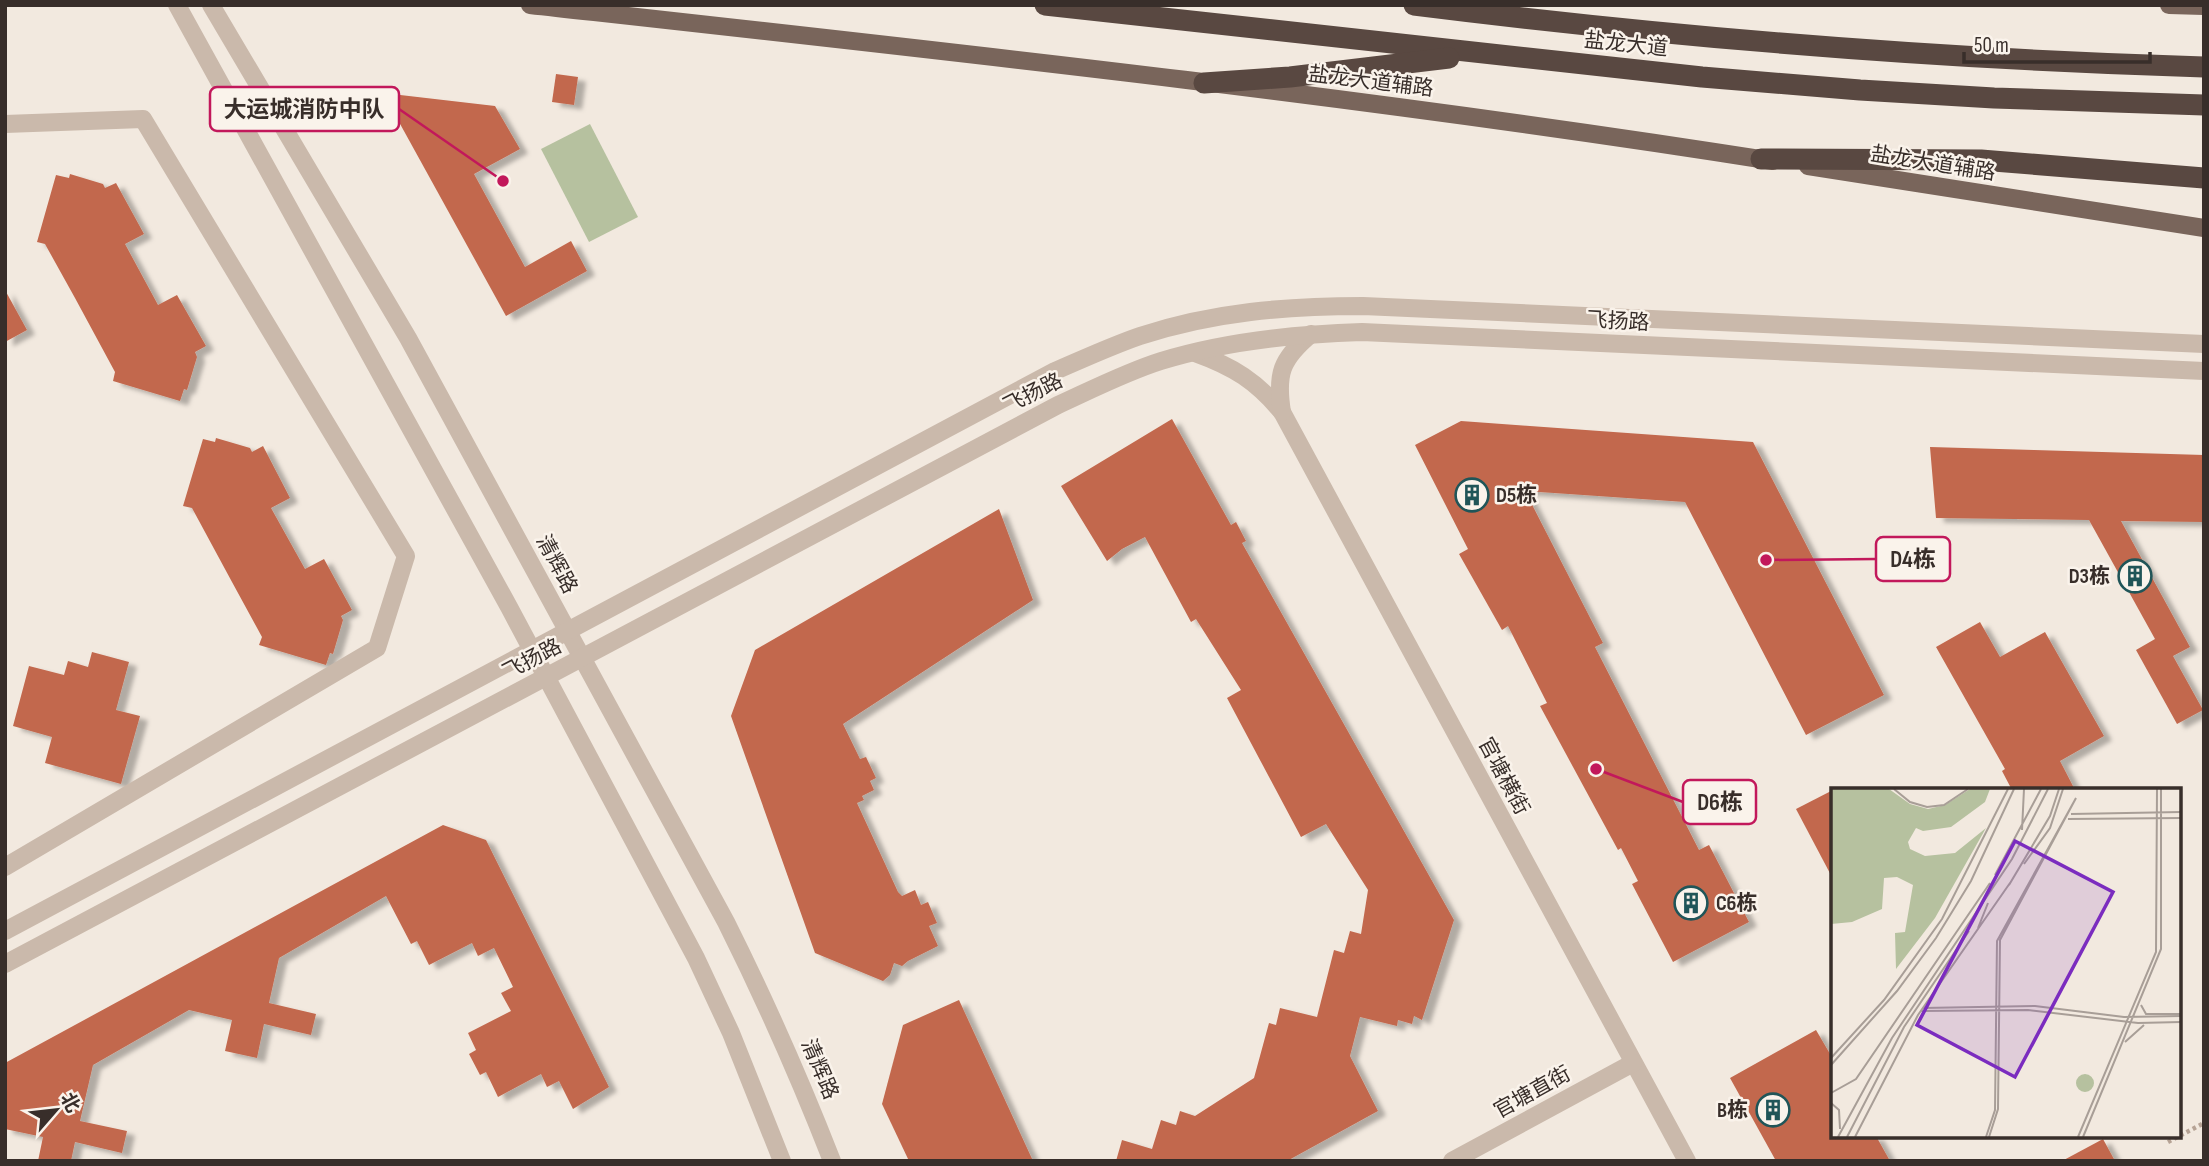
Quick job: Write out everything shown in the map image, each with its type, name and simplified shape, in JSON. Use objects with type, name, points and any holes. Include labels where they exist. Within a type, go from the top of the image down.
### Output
[{"type":"highway","name":"盐龙大道","points":[[1045,5],[1702,77],[1994,98],[2204,105]]},
{"type":"highway","name":"盐龙大道","points":[[1414,5],[1821,48],[2022,61],[2204,67]]},
{"type":"highway","points":[[1439,8],[1483,5]]},
{"type":"highway","points":[[1204,83],[1290,77],[1496,54]]},
{"type":"highway","points":[[1761,159],[1981,160],[2204,178]]},
{"type":"main road","name":"盐龙大道辅路","points":[[530,5],[981,55],[1593,133],[2204,228]]},
{"type":"main road","points":[[2169,5],[2204,6]]},
{"type":"street","points":[[177,5],[532,650],[696,958],[731,1033],[782,1161]]},
{"type":"street","name":"清辉路","points":[[211,5],[408,338],[726,922],[764,998],[832,1161]]},
{"type":"street","points":[[5,124],[143,119],[406,556],[377,648],[5,867]]},
{"type":"street","name":"飞扬路","points":[[5,931],[1055,371],[1140,336],[1185,323],[1274,308],[1363,306],[2204,344]]},
{"type":"street","name":"飞扬路","points":[[5,964],[1058,405],[1160,361],[1262,340],[1362,332],[2204,370]]},
{"type":"street","name":"官塘横街","points":[[1282,412],[1278,388],[1283,366],[1295,347],[1311,334]]},
{"type":"street","name":"官塘横街","points":[[1195,353],[1224,363],[1247,377],[1266,393],[1282,412],[1687,1161]]},
{"type":"street","name":"官塘直街","points":[[1452,1161],[1633,1063]]},
{"type":"path","points":[[2181,1135],[2204,1123]]},
{"type":"path","points":[[2168,1142],[2176,1138]]},
{"type":"green space","points":[[590,124],[638,217],[589,242],[541,149]]},
{"type":"building","points":[[556,74],[578,77],[574,105],[552,102]]},
{"type":"building","points":[[383,93],[495,106],[520,149],[474,174],[525,267],[571,241],[587,271],[506,316]]},
{"type":"building","points":[[70,174],[103,184],[105,188],[116,183],[144,234],[125,244],[158,305],[177,295],[206,346],[195,352],[197,357],[187,390],[184,389],[180,401],[113,381],[115,372],[75,298],[45,244],[37,242],[56,175],[69,178]]},
{"type":"building","points":[[5,290],[27,330],[5,342]]},
{"type":"building","points":[[1172,419],[1231,525],[1236,522],[1246,541],[1242,543],[1454,920],[1422,1020],[1414,1016],[1412,1024],[1398,1020],[1397,1026],[1360,1017],[1350,1056],[1378,1111],[1287,1161],[1116,1161],[1122,1140],[1152,1149],[1161,1120],[1176,1125],[1180,1111],[1195,1116],[1254,1078],[1269,1023],[1276,1025],[1280,1008],[1317,1017],[1334,950],[1344,953],[1350,931],[1361,934],[1368,890],[1326,824],[1301,837],[1227,698],[1241,690],[1196,619],[1191,622],[1145,537],[1122,549],[1107,561],[1061,486]]},
{"type":"building","points":[[1461,421],[1753,442],[1884,695],[1806,735],[1685,502],[1525,491],[1603,643],[1595,647],[1699,850],[1709,845],[1749,922],[1673,962],[1632,884],[1638,881],[1621,848],[1618,850],[1540,706],[1547,703],[1508,626],[1502,630],[1459,554],[1468,549],[1415,445]]},
{"type":"building","points":[[216,438],[250,448],[252,452],[263,446],[290,498],[271,508],[305,569],[324,559],[352,610],[341,616],[343,620],[333,654],[330,653],[326,665],[259,645],[262,637],[192,508],[183,506],[203,439],[215,442]]},
{"type":"building","points":[[1930,447],[2204,455],[2204,522],[2121,521],[2190,647],[2173,656],[2203,710],[2177,724],[2136,650],[2155,639],[2089,520],[1936,518]]},
{"type":"building","points":[[999,509],[1033,600],[843,724],[860,759],[866,757],[876,778],[870,781],[874,790],[862,796],[864,800],[857,803],[898,892],[902,896],[915,890],[921,905],[928,902],[937,923],[929,926],[938,946],[902,966],[894,963],[890,975],[883,981],[815,953],[731,716],[755,650]]},
{"type":"building","points":[[1980,622],[2000,657],[2045,632],[2104,736],[2060,761],[2074,788],[2011,788],[2002,771],[2005,769],[1936,647]]},
{"type":"building","points":[[92,652],[129,662],[116,710],[140,716],[121,784],[45,763],[52,737],[13,726],[29,666],[64,675],[68,661],[88,667]]},
{"type":"building","points":[[1831,791],[1831,875],[1796,809]]},
{"type":"building","points":[[443,825],[486,840],[609,1087],[573,1109],[559,1081],[547,1087],[541,1074],[498,1097],[486,1072],[480,1075],[469,1054],[476,1050],[468,1033],[511,1011],[501,993],[513,987],[494,948],[478,956],[472,943],[429,965],[417,941],[411,944],[386,896],[279,958],[269,1003],[316,1014],[311,1035],[264,1024],[257,1058],[225,1051],[232,1020],[189,1010],[93,1065],[80,1121],[127,1131],[122,1153],[75,1142],[71,1161],[38,1161],[43,1137],[5,1129],[5,1063]]},
{"type":"building","points":[[959,1000],[1033,1161],[909,1161],[882,1104],[903,1025]]},
{"type":"building","points":[[1816,1030],[1831,1056],[1831,1138],[1877,1138],[1890,1161],[1776,1161],[1730,1078]]},
{"type":"building","points":[[2103,1139],[2115,1161],[2062,1161]]},
{"type":"place","name":"大运城消防中队","points":[[503,181]]},
{"type":"place","name":"D5栋","points":[[1472,495]]},
{"type":"place","name":"D4栋","points":[[1766,560]]},
{"type":"place","name":"D3栋","points":[[2135,576]]},
{"type":"place","name":"D6栋","points":[[1596,769]]},
{"type":"place","name":"C6栋","points":[[1691,903]]},
{"type":"place","name":"B栋","points":[[1773,1110]]}]
